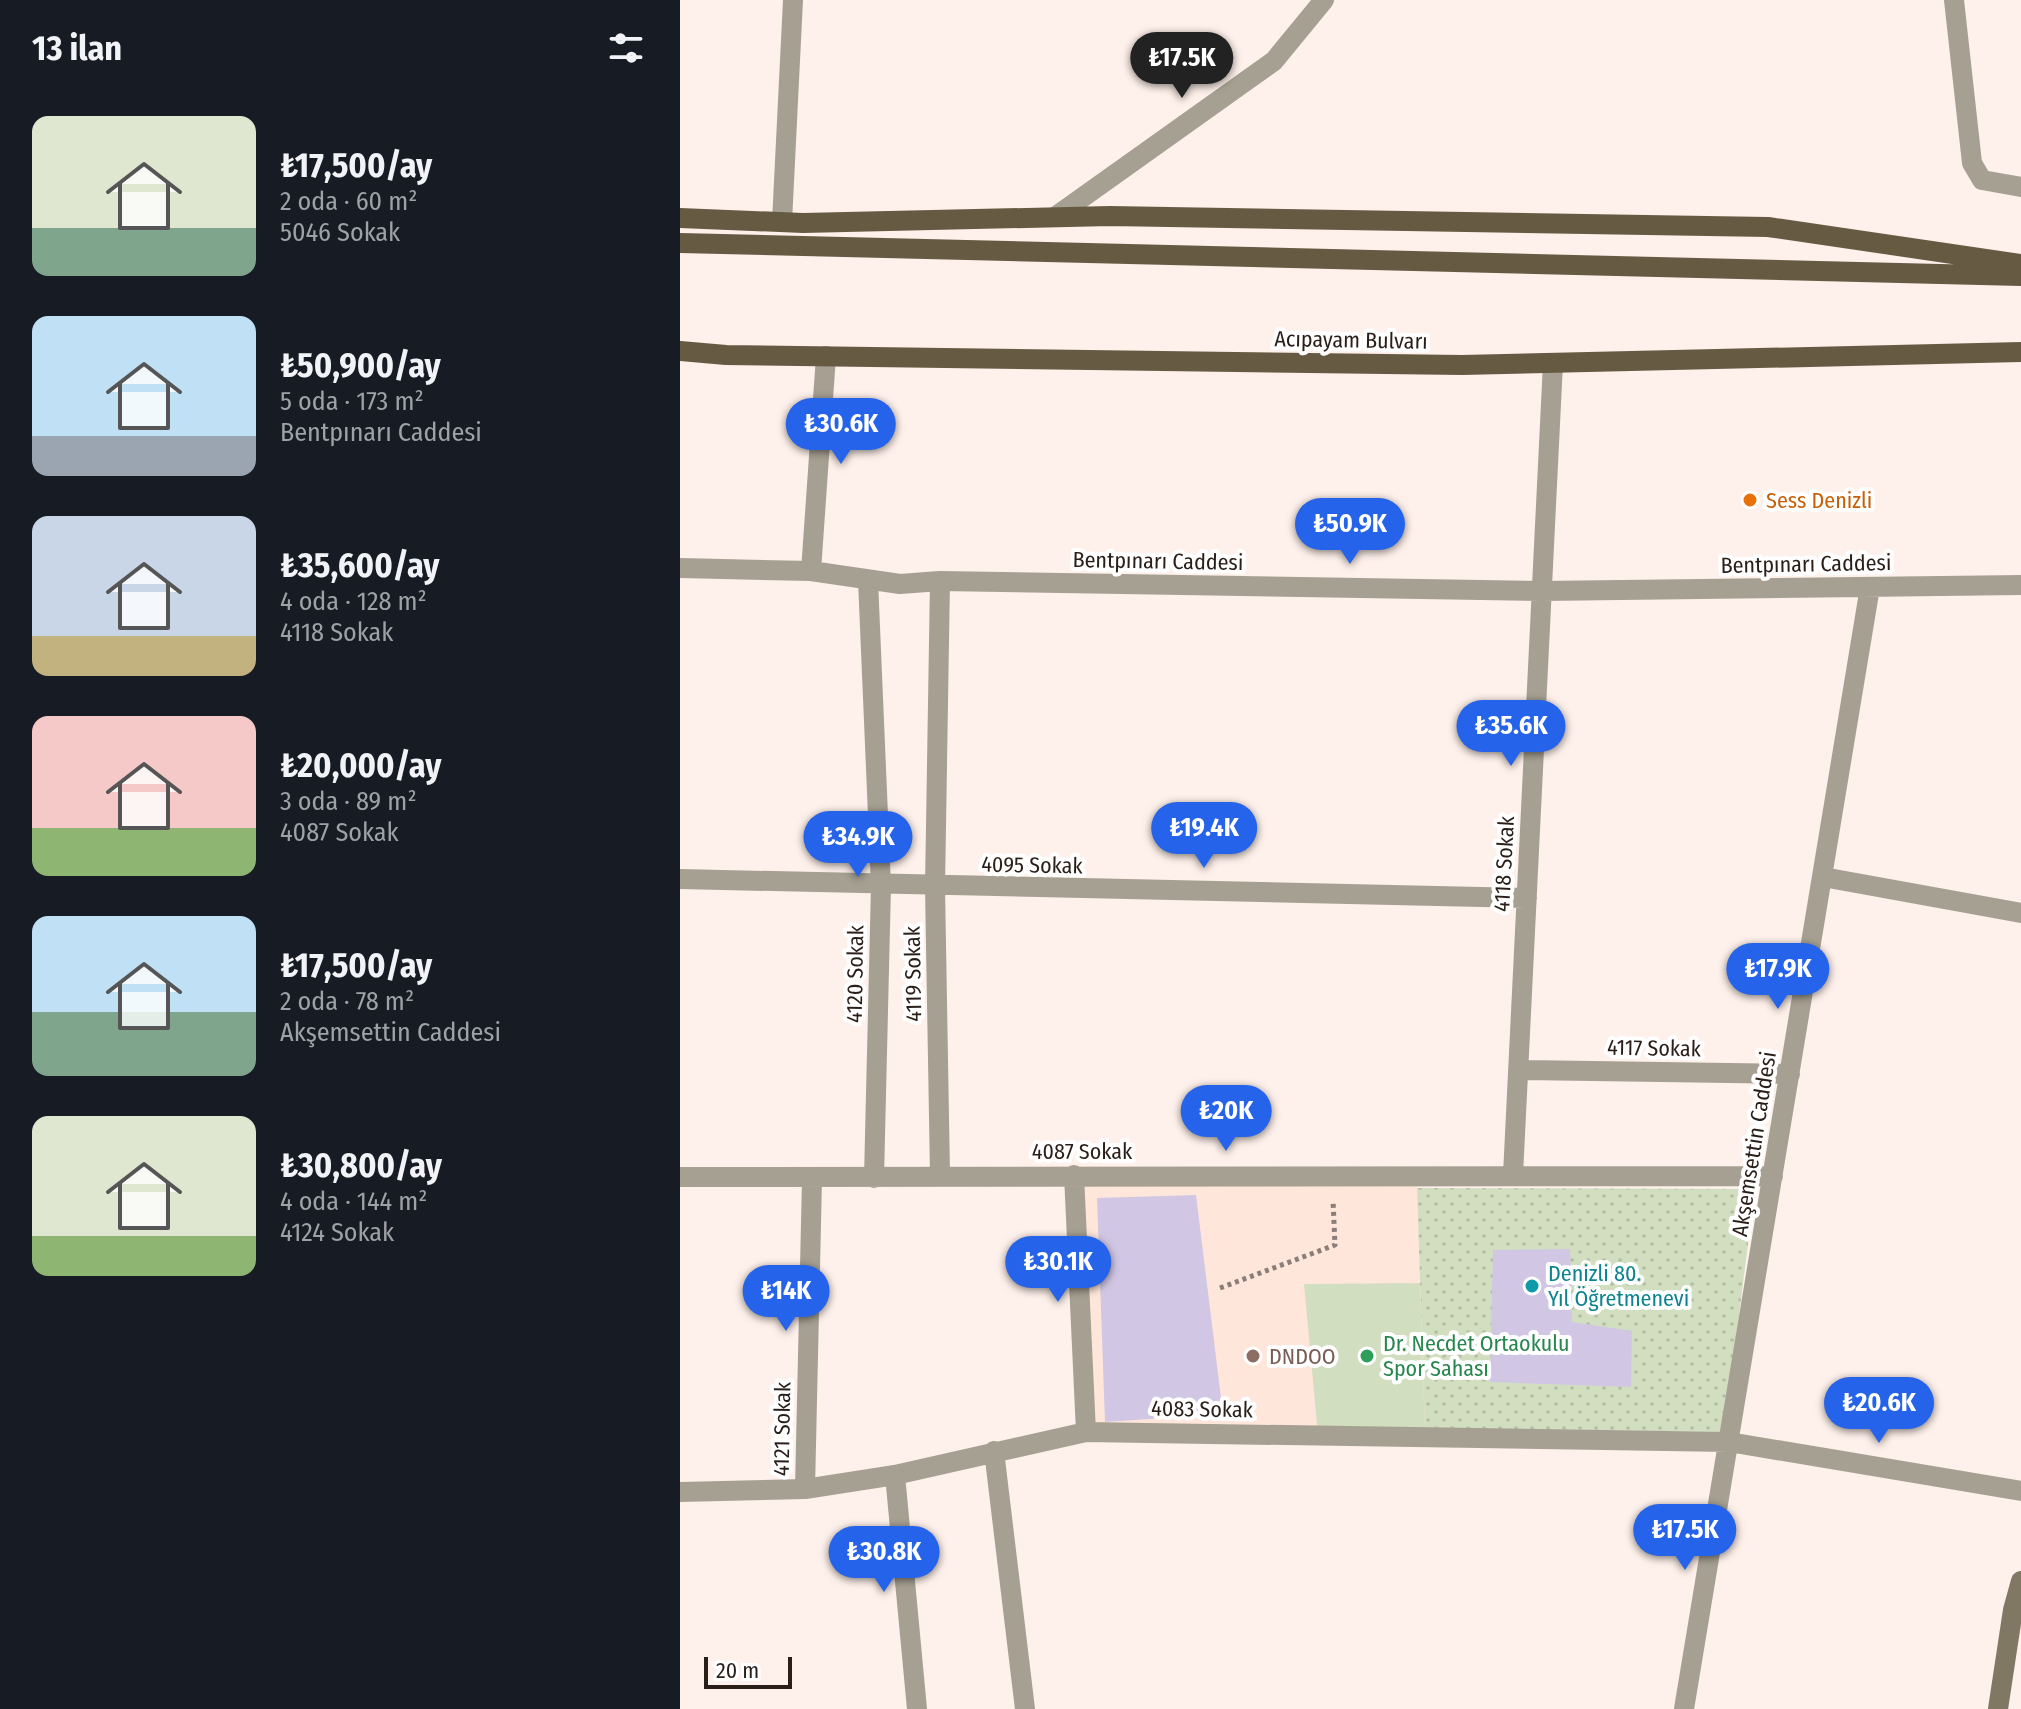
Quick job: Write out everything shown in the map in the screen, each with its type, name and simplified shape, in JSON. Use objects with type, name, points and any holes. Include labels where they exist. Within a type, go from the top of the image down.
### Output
[{"type":"main road","points":[[680,218],[782,222],[1055,217],[1768,227],[2021,264]]},
{"type":"main road","points":[[680,243],[2021,276]]},
{"type":"main road","name":"Acıpayam Bulvarı","points":[[680,351],[1462,365],[2021,352]]},
{"type":"street","points":[[782,222],[793,0]]},
{"type":"street","points":[[1055,217],[1274,61],[1324,0]]},
{"type":"street","points":[[1954,0],[1972,163],[1982,180],[2021,187]]},
{"type":"street","points":[[811,571],[826,356]]},
{"type":"street","name":"4118 Sokak","points":[[1513,1175],[1553,363]]},
{"type":"street","name":"Bentpınarı Caddesi","points":[[680,568],[811,571],[900,584],[940,581],[1542,591],[2021,585]]},
{"type":"street","name":"4120 Sokak","points":[[868,580],[881,886],[874,1178]]},
{"type":"street","name":"4119 Sokak","points":[[940,581],[935,887],[940,1174]]},
{"type":"street","name":"Akşemsettin Caddesi","points":[[1684,1709],[1870,587]]},
{"type":"street","points":[[1823,877],[2021,913]]},
{"type":"street","name":"4095 Sokak","points":[[680,879],[881,886],[1527,898]]},
{"type":"street","name":"4117 Sokak","points":[[1518,1070],[1790,1074]]},
{"type":"street","name":"4087 Sokak","points":[[680,1177],[812,1179],[940,1174],[1773,1176]]},
{"type":"street","points":[[1074,1175],[1086,1432]]},
{"type":"street","name":"4121 Sokak","points":[[805,1489],[812,1179]]},
{"type":"street","name":"4083 Sokak","points":[[680,1492],[805,1489],[895,1475],[1086,1432],[1729,1442],[2021,1491]]},
{"type":"street","points":[[994,1451],[1025,1709]]},
{"type":"street","points":[[895,1475],[917,1709]]},
{"type":"street","points":[[1998,1709],[2021,1581]]},
{"type":"path","points":[[1220,1288],[1335,1245],[1332,1175]]},
{"type":"shaded area","name":"DNDOO","points":[[1074,1175],[1417,1175],[1426,1434],[1086,1432]]},
{"type":"green space","points":[[1417,1188],[1755,1189],[1724,1432],[1425,1429]]},
{"type":"green space","name":"Dr. Necdet Ortaokulu Spor Sahası","points":[[1420,1283],[1425,1429],[1318,1435],[1304,1284]]},
{"type":"building","points":[[1196,1195],[1223,1414],[1105,1422],[1097,1198]]},
{"type":"building","name":"Denizli 80. Yıl Öğretmenevi","points":[[1570,1249],[1572,1322],[1632,1331],[1631,1387],[1490,1382],[1493,1250]]},
{"type":"place","name":"Sess Denizli","points":[[1750,500]]},
{"type":"place","name":"Denizli 80. Yıl Öğretmenevi","points":[[1532,1286]]},
{"type":"place","name":"DNDOO","points":[[1253,1356]]},
{"type":"place","name":"Dr. Necdet Ortaokulu Spor Sahası","points":[[1367,1356]]}]
